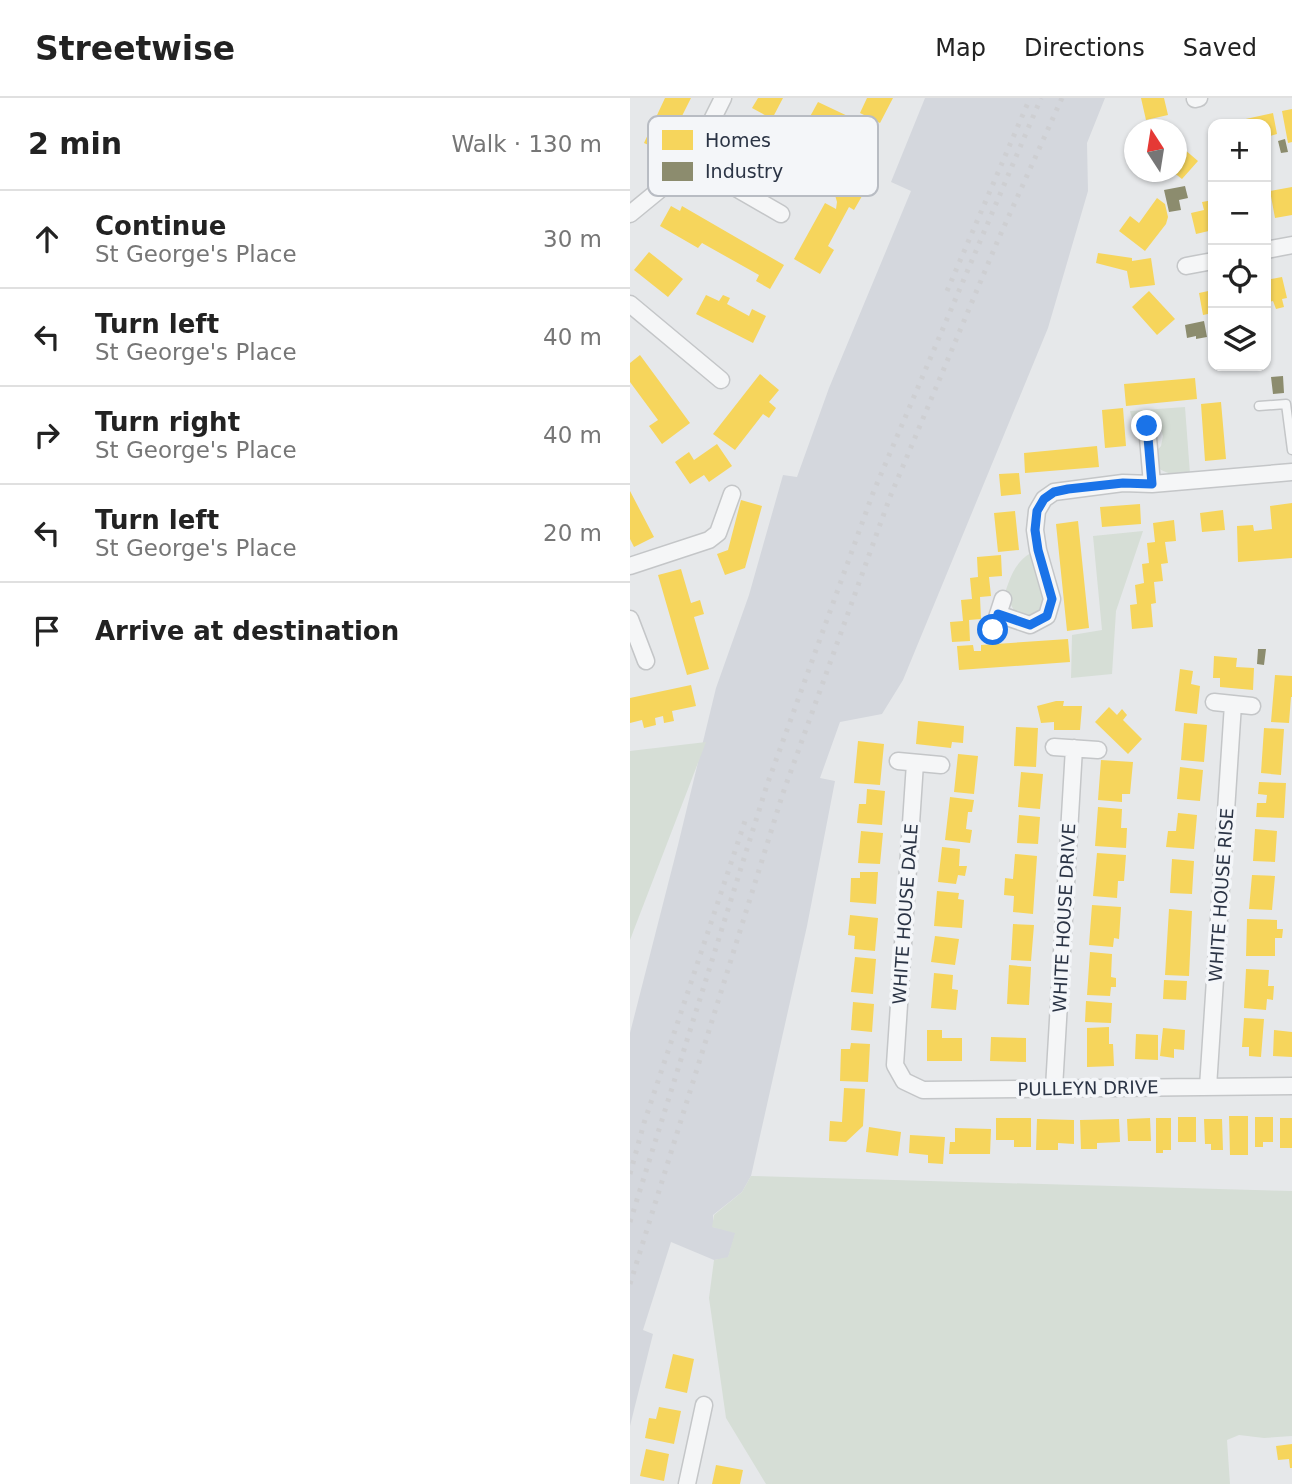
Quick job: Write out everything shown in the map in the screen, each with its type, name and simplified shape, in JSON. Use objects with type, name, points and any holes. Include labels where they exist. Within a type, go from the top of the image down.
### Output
[{"type":"street","points":[[714,116],[723,98]]},
{"type":"street","points":[[630,214],[652,196]]},
{"type":"street","points":[[750,196],[781,214]]},
{"type":"street","points":[[1271,249],[1292,245]]},
{"type":"street","points":[[1186,266],[1208,262]]},
{"type":"street","points":[[630,303],[721,380]]},
{"type":"street","points":[[1147,426],[1152,484]]},
{"type":"street","points":[[998,614],[1030,625],[1047,616],[1052,599],[1035,530],[1037,511],[1044,499],[1054,492],[1123,483],[1152,484],[1292,472]]},
{"type":"street","points":[[630,566],[709,540],[718,533],[732,494]]},
{"type":"street","points":[[630,620],[646,661]]},
{"type":"street","points":[[1214,702],[1252,706]]},
{"type":"street","name":"WHITE HOUSE RISE","points":[[1208,1087],[1233,704]]},
{"type":"street","points":[[1054,747],[1098,750]]},
{"type":"street","name":"WHITE HOUSE DRIVE","points":[[1054,1088],[1074,748]]},
{"type":"street","points":[[898,761],[941,765]]},
{"type":"street","name":"WHITE HOUSE DALE","points":[[895,1065],[915,763]]},
{"type":"street","name":"PULLEYN DRIVE","points":[[895,1065],[904,1081],[923,1090],[1292,1086]]},
{"type":"street","points":[[687,1484],[704,1405]]},
{"type":"lane","points":[[1259,406],[1286,404],[1292,450]]},
{"type":"shaded area","points":[[925,98],[1105,98],[1087,143],[1088,191],[1048,328],[903,680],[882,714],[840,722],[820,778],[835,781],[807,926],[751,1176],[742,1192],[713,1215],[713,1227],[736,1232],[728,1258],[714,1260],[671,1242],[643,1330],[653,1334],[630,1426],[630,1033],[716,688],[749,595],[783,475],[797,477],[829,388],[911,191],[891,182]]},
{"type":"shaded area","points":[[1185,407],[1190,474],[1171,474],[1155,465],[1155,453],[1161,446],[1163,436],[1160,426],[1152,418],[1132,418],[1130,411]]},
{"type":"shaded area","points":[[1143,531],[1116,611],[1112,674],[1071,678],[1072,635],[1102,630],[1093,536]]},
{"type":"shaded area","points":[[1031,553],[1045,601],[1042,610],[1029,619],[1016,614],[1011,605],[1003,599],[1016,567]]},
{"type":"shaded area","points":[[706,742],[630,940],[630,751]]},
{"type":"shaded area","points":[[751,1176],[1292,1191],[1292,1436],[1264,1438],[1239,1435],[1227,1440],[1230,1484],[766,1484],[726,1418],[709,1298],[714,1260],[728,1257],[735,1233],[712,1227],[714,1215],[742,1192]]},
{"type":"building: Homes","points":[[665,98],[691,98],[682,116],[657,116]]},
{"type":"building: Homes","points":[[758,98],[783,98],[774,116],[767,116],[752,108]]},
{"type":"building: Homes","points":[[867,98],[893,98],[880,123],[878,116],[860,113]]},
{"type":"building: Homes","points":[[1141,98],[1164,98],[1168,115],[1146,119]]},
{"type":"building: Homes","points":[[818,102],[848,116],[810,116]]},
{"type":"building: Homes","points":[[1292,109],[1292,142],[1288,143],[1282,111]]},
{"type":"building: Homes","points":[[1273,113],[1277,134],[1271,136],[1271,119],[1246,119]]},
{"type":"building: Homes","points":[[1187,152],[1198,161],[1187,173]]},
{"type":"building: Homes","points":[[1292,187],[1292,215],[1275,218],[1271,191]]},
{"type":"building: Homes","points":[[835,196],[862,196],[854,210],[849,207],[828,246],[834,250],[820,274],[794,259],[825,203],[836,209]]},
{"type":"building: Homes","points":[[1157,198],[1165,204],[1168,217],[1166,224],[1145,251],[1119,231],[1130,216],[1139,223]]},
{"type":"building: Homes","points":[[1208,201],[1208,231],[1196,234],[1191,213],[1204,210],[1202,202]]},
{"type":"building: Homes","points":[[671,206],[680,211],[682,206],[784,265],[770,289],[756,281],[759,275],[702,243],[698,248],[660,226]]},
{"type":"building: Homes","points":[[649,252],[683,279],[668,297],[634,270]]},
{"type":"building: Homes","points":[[1098,253],[1132,258],[1132,261],[1151,258],[1155,285],[1130,288],[1127,271],[1096,263]]},
{"type":"building: Homes","points":[[1282,277],[1287,298],[1282,299],[1284,307],[1276,309],[1271,302],[1271,279]]},
{"type":"building: Homes","points":[[1149,291],[1175,319],[1157,335],[1132,307]]},
{"type":"building: Homes","points":[[1208,291],[1208,314],[1203,315],[1199,293]]},
{"type":"building: Homes","points":[[706,295],[719,301],[723,295],[730,298],[727,304],[749,316],[752,309],[766,316],[753,343],[696,314]]},
{"type":"building: Homes","points":[[640,355],[690,423],[662,444],[649,426],[658,420],[630,382],[630,363]]},
{"type":"building: Homes","points":[[760,374],[779,390],[769,402],[776,408],[769,418],[763,414],[735,450],[713,434]]},
{"type":"building: Homes","points":[[1195,378],[1197,399],[1126,406],[1124,384]]},
{"type":"building: Homes","points":[[1221,402],[1226,459],[1205,461],[1201,404]]},
{"type":"building: Homes","points":[[1123,408],[1126,446],[1105,448],[1102,410]]},
{"type":"building: Homes","points":[[717,444],[732,466],[709,482],[704,475],[690,484],[675,462],[689,452],[694,460]]},
{"type":"building: Homes","points":[[1097,446],[1099,467],[1025,473],[1024,453]]},
{"type":"building: Homes","points":[[1019,473],[1021,494],[1001,496],[999,474]]},
{"type":"building: Homes","points":[[630,491],[654,537],[634,547],[630,539]]},
{"type":"building: Homes","points":[[741,500],[762,506],[745,568],[725,575],[717,554],[728,550]]},
{"type":"building: Homes","points":[[1292,503],[1292,558],[1238,562],[1237,526],[1253,525],[1254,531],[1272,529],[1270,506]]},
{"type":"building: Homes","points":[[1140,504],[1141,524],[1102,527],[1100,507]]},
{"type":"building: Homes","points":[[1223,510],[1225,530],[1202,532],[1200,513]]},
{"type":"building: Homes","points":[[1015,511],[1019,550],[998,552],[994,513]]},
{"type":"building: Homes","points":[[1174,520],[1176,541],[1165,542],[1168,563],[1161,564],[1163,581],[1154,582],[1156,603],[1151,604],[1153,627],[1132,629],[1130,605],[1137,604],[1135,585],[1144,583],[1142,564],[1149,563],[1147,543],[1155,542],[1153,523]]},
{"type":"building: Homes","points":[[1078,521],[1089,628],[1067,631],[1056,524]]},
{"type":"building: Homes","points":[[1001,555],[1002,576],[989,577],[991,596],[980,597],[981,619],[969,620],[970,641],[952,642],[950,622],[963,621],[961,600],[972,599],[970,578],[978,577],[977,557]]},
{"type":"building: Homes","points":[[681,569],[691,603],[700,600],[704,614],[694,617],[709,669],[687,675],[658,575]]},
{"type":"building: Homes","points":[[1068,639],[1070,662],[959,670],[957,646],[973,645],[974,651],[981,651],[981,645]]},
{"type":"building: Homes","points":[[1214,656],[1237,658],[1236,667],[1254,668],[1253,690],[1220,687],[1220,678],[1213,678]]},
{"type":"building: Homes","points":[[1180,669],[1193,671],[1191,684],[1200,686],[1197,714],[1175,711]]},
{"type":"building: Homes","points":[[1275,675],[1292,676],[1289,723],[1271,722]]},
{"type":"building: Homes","points":[[691,685],[696,706],[672,711],[674,721],[664,723],[663,716],[655,718],[656,725],[644,728],[642,720],[630,723],[630,698]]},
{"type":"building: Homes","points":[[1064,701],[1063,706],[1082,706],[1080,730],[1054,730],[1054,722],[1041,723],[1037,706]]},
{"type":"building: Homes","points":[[1109,707],[1117,715],[1122,709],[1127,715],[1123,720],[1142,739],[1128,754],[1095,722]]},
{"type":"building: Homes","points":[[918,721],[964,726],[963,743],[952,742],[951,748],[916,744]]},
{"type":"building: Homes","points":[[1184,723],[1207,725],[1204,762],[1181,760]]},
{"type":"building: Homes","points":[[1016,727],[1038,728],[1036,767],[1014,766]]},
{"type":"building: Homes","points":[[1264,728],[1284,729],[1281,775],[1261,773]]},
{"type":"building: Homes","points":[[858,741],[884,744],[880,785],[854,783]]},
{"type":"building: Homes","points":[[958,754],[978,756],[974,794],[954,792]]},
{"type":"building: Homes","points":[[1101,760],[1133,762],[1130,794],[1122,794],[1122,802],[1098,800]]},
{"type":"building: Homes","points":[[1180,767],[1203,770],[1200,801],[1177,799]]},
{"type":"building: Homes","points":[[1021,772],[1043,774],[1040,809],[1018,807]]},
{"type":"building: Homes","points":[[1259,782],[1286,783],[1284,818],[1256,817],[1257,803],[1266,803],[1267,795],[1258,794]]},
{"type":"building: Homes","points":[[867,789],[885,791],[882,825],[857,823],[859,804],[866,804]]},
{"type":"building: Homes","points":[[950,797],[974,800],[972,812],[968,812],[966,829],[972,830],[970,843],[945,840]]},
{"type":"building: Homes","points":[[1098,807],[1122,809],[1121,828],[1127,828],[1126,848],[1095,846]]},
{"type":"building: Homes","points":[[1178,813],[1197,815],[1194,849],[1166,847],[1168,831],[1176,831]]},
{"type":"building: Homes","points":[[1019,815],[1040,817],[1038,844],[1017,843]]},
{"type":"building: Homes","points":[[1255,829],[1277,831],[1275,862],[1253,861]]},
{"type":"building: Homes","points":[[861,831],[883,833],[880,864],[858,863]]},
{"type":"building: Homes","points":[[942,847],[960,849],[959,866],[967,866],[965,876],[958,875],[956,884],[938,882]]},
{"type":"building: Homes","points":[[1097,853],[1126,855],[1124,881],[1118,881],[1117,898],[1093,896]]},
{"type":"building: Homes","points":[[1015,854],[1037,856],[1033,914],[1013,912],[1014,896],[1004,895],[1005,878],[1013,879]]},
{"type":"building: Homes","points":[[1172,859],[1194,861],[1192,894],[1170,893]]},
{"type":"building: Homes","points":[[860,872],[878,872],[876,904],[850,902],[851,878],[860,878]]},
{"type":"building: Homes","points":[[1252,875],[1275,876],[1272,910],[1249,909]]},
{"type":"building: Homes","points":[[937,891],[959,893],[958,899],[964,900],[962,928],[934,926]]},
{"type":"building: Homes","points":[[1092,905],[1121,907],[1119,939],[1114,938],[1113,947],[1089,945]]},
{"type":"building: Homes","points":[[1169,909],[1192,911],[1189,976],[1165,975]]},
{"type":"building: Homes","points":[[850,915],[878,918],[875,951],[854,949],[855,936],[848,935]]},
{"type":"building: Homes","points":[[1247,919],[1277,920],[1277,929],[1283,929],[1282,938],[1275,938],[1275,956],[1246,956]]},
{"type":"building: Homes","points":[[1013,924],[1034,925],[1031,961],[1011,960]]},
{"type":"building: Homes","points":[[935,936],[959,939],[955,965],[931,962]]},
{"type":"building: Homes","points":[[1090,952],[1112,954],[1111,977],[1116,978],[1116,987],[1111,987],[1110,996],[1087,995]]},
{"type":"building: Homes","points":[[855,957],[876,959],[873,994],[851,992]]},
{"type":"building: Homes","points":[[1009,965],[1031,967],[1029,1005],[1007,1004]]},
{"type":"building: Homes","points":[[1246,969],[1269,970],[1268,986],[1274,986],[1273,1000],[1267,999],[1266,1010],[1244,1008]]},
{"type":"building: Homes","points":[[934,973],[953,975],[952,989],[958,990],[956,1010],[931,1008]]},
{"type":"building: Homes","points":[[1164,980],[1187,981],[1186,1000],[1163,999]]},
{"type":"building: Homes","points":[[1086,1001],[1112,1003],[1111,1023],[1085,1022]]},
{"type":"building: Homes","points":[[853,1002],[874,1004],[872,1032],[851,1030]]},
{"type":"building: Homes","points":[[1244,1018],[1264,1019],[1261,1057],[1249,1056],[1249,1047],[1242,1047]]},
{"type":"building: Homes","points":[[1109,1027],[1109,1044],[1113,1044],[1114,1066],[1087,1067],[1087,1028]]},
{"type":"building: Homes","points":[[1163,1028],[1185,1030],[1184,1050],[1174,1049],[1174,1058],[1160,1056]]},
{"type":"building: Homes","points":[[927,1030],[942,1030],[942,1038],[962,1038],[962,1061],[927,1061]]},
{"type":"building: Homes","points":[[1274,1030],[1292,1032],[1292,1057],[1273,1056]]},
{"type":"building: Homes","points":[[1136,1034],[1158,1035],[1158,1060],[1135,1059]]},
{"type":"building: Homes","points":[[991,1037],[1026,1038],[1026,1062],[990,1061]]},
{"type":"building: Homes","points":[[851,1043],[870,1044],[868,1082],[840,1081],[841,1049],[850,1049]]},
{"type":"building: Homes","points":[[844,1088],[865,1089],[863,1126],[846,1142],[829,1141],[830,1121],[842,1122]]},
{"type":"building: Homes","points":[[1229,1116],[1248,1116],[1248,1155],[1230,1155]]},
{"type":"building: Homes","points":[[1178,1117],[1196,1117],[1196,1142],[1178,1142]]},
{"type":"building: Homes","points":[[1255,1117],[1273,1117],[1273,1142],[1263,1142],[1263,1147],[1255,1147]]},
{"type":"building: Homes","points":[[996,1118],[1031,1118],[1031,1147],[1014,1147],[1014,1140],[996,1140]]},
{"type":"building: Homes","points":[[1150,1118],[1151,1141],[1128,1141],[1127,1119]]},
{"type":"building: Homes","points":[[1156,1118],[1171,1118],[1171,1150],[1163,1150],[1163,1153],[1156,1153]]},
{"type":"building: Homes","points":[[1280,1118],[1292,1118],[1292,1148],[1280,1148]]},
{"type":"building: Homes","points":[[1037,1119],[1074,1120],[1074,1144],[1058,1143],[1058,1150],[1036,1150]]},
{"type":"building: Homes","points":[[1119,1119],[1120,1142],[1097,1143],[1097,1149],[1081,1149],[1080,1120]]},
{"type":"building: Homes","points":[[1204,1119],[1222,1119],[1223,1150],[1211,1150],[1211,1144],[1205,1144]]},
{"type":"building: Homes","points":[[869,1127],[901,1132],[898,1156],[866,1152]]},
{"type":"building: Homes","points":[[955,1128],[991,1129],[990,1154],[949,1154],[950,1142],[955,1142]]},
{"type":"building: Homes","points":[[910,1135],[945,1137],[943,1164],[928,1163],[928,1155],[909,1153]]},
{"type":"building: Homes","points":[[673,1354],[694,1359],[687,1393],[665,1388]]},
{"type":"building: Homes","points":[[659,1407],[681,1411],[674,1444],[645,1438],[649,1418],[656,1419]]},
{"type":"building: Homes","points":[[1292,1444],[1290,1468],[1289,1459],[1278,1460],[1276,1446]]},
{"type":"building: Homes","points":[[646,1449],[669,1454],[664,1481],[640,1476]]},
{"type":"building: Homes","points":[[716,1465],[743,1470],[740,1484],[712,1484]]},
{"type":"building: Industry","points":[[1285,139],[1288,152],[1281,153],[1278,141]]},
{"type":"building: Industry","points":[[1185,186],[1188,198],[1179,200],[1181,210],[1169,212],[1164,190]]},
{"type":"building: Industry","points":[[1204,321],[1207,337],[1187,338],[1185,325]]},
{"type":"building: Industry","points":[[1283,376],[1284,393],[1273,394],[1271,377]]},
{"type":"building: Industry","points":[[1258,649],[1266,649],[1264,665],[1257,664]]},
{"type":"railway","points":[[947,291],[1030,98]]},
{"type":"railway","points":[[630,1222],[767,785],[873,493],[1041,98]]},
{"type":"railway","points":[[630,1284],[783,793],[890,497],[998,240],[1062,98]]},
{"type":"railway","points":[[630,1174],[644,1123],[745,821]]},
{"type":"route","points":[[993,630],[998,614],[1030,625],[1047,616],[1052,599],[1035,530],[1037,511],[1044,499],[1054,492],[1068,489],[1123,483],[1152,484],[1147,426]]}]
